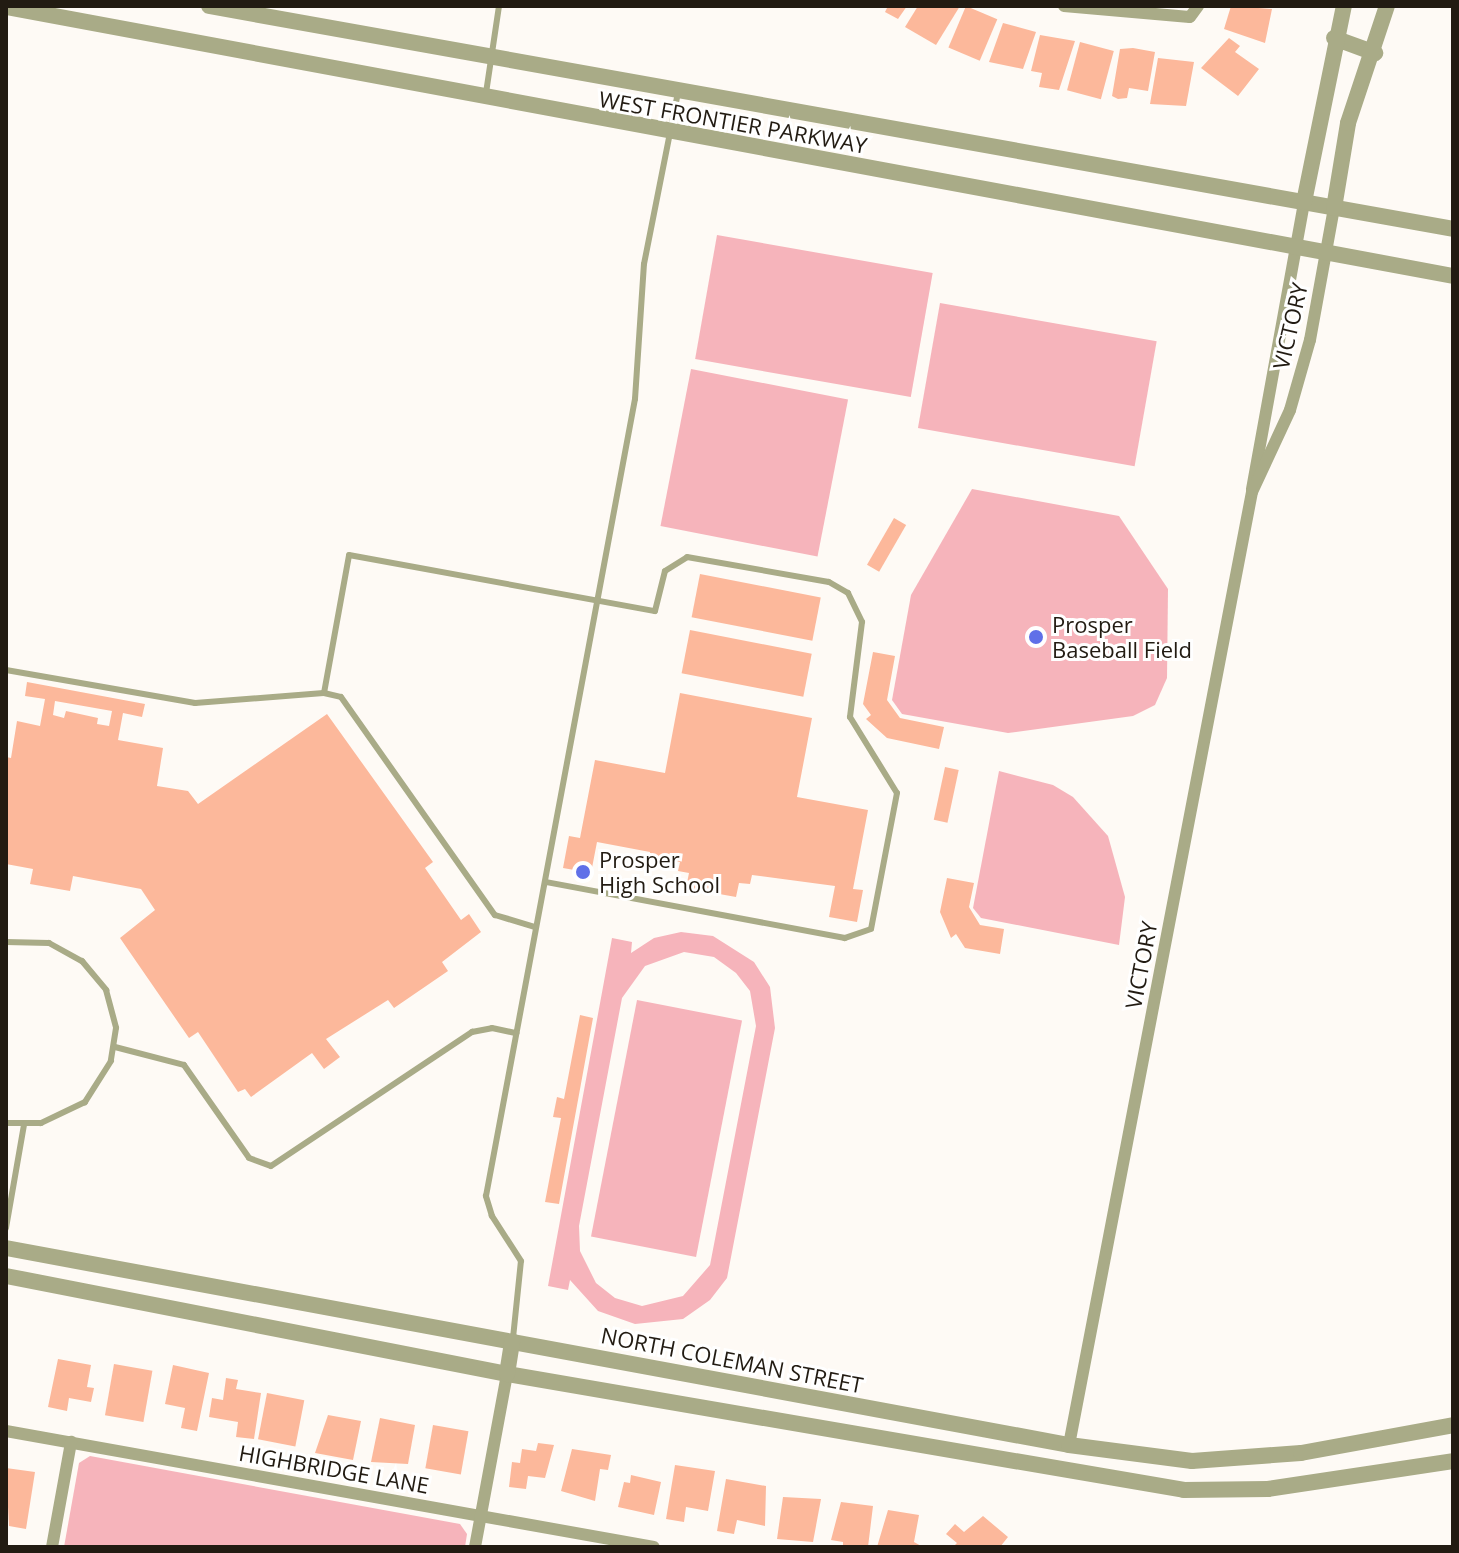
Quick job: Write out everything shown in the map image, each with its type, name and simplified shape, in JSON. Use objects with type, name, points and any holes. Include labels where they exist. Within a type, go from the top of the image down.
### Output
[{"type":"street","name":"WEST FRONTIER PARKWAY","points":[[209,6],[1453,229]]},
{"type":"street","points":[[1064,6],[1194,11]]},
{"type":"street","points":[[1304,202],[1334,38],[1344,6]]},
{"type":"street","points":[[1334,208],[1348,123],[1375,53],[1387,6]]},
{"type":"street","name":"WEST FRONTIER PARKWAY","points":[[6,7],[485,100],[1453,276]]},
{"type":"street","points":[[1334,38],[1375,53]]},
{"type":"street","name":"VICTORY","points":[[1069,1445],[1252,492],[1304,202]]},
{"type":"street","name":"VICTORY","points":[[1252,492],[1290,410],[1327,253],[1334,208]]},
{"type":"street","name":"NORTH COLEMAN STREET","points":[[6,1248],[1069,1445],[1192,1461],[1236,1460],[1453,1425]]},
{"type":"street","points":[[6,1276],[507,1374],[1064,1472],[1184,1490],[1268,1489],[1453,1461]]},
{"type":"street","points":[[475,1547],[512,1341]]},
{"type":"street","name":"HIGHBRIDGE LANE","points":[[6,1431],[654,1547]]},
{"type":"street","points":[[52,1547],[71,1442]]},
{"type":"street","points":[[1064,1472],[1069,1445]]},
{"type":"lane","points":[[485,100],[499,6]]},
{"type":"lane","points":[[512,1341],[521,1261],[492,1216],[486,1196],[639,377],[644,264],[678,90]]},
{"type":"lane","points":[[324,693],[349,555],[655,611],[665,571],[687,557],[829,582],[854,599],[862,630],[850,717],[897,793],[876,918],[868,931],[845,938],[545,882]]},
{"type":"lane","points":[[6,670],[195,703],[324,693],[348,702],[495,915],[535,927]]},
{"type":"lane","points":[[6,942],[49,943],[82,961],[109,999],[115,1047],[105,1076],[85,1102],[56,1119],[24,1125],[6,1123]]},
{"type":"lane","points":[[115,1047],[184,1065],[249,1158],[271,1166],[472,1032],[492,1028],[516,1033]]},
{"type":"lane","points":[[6,1228],[24,1125]]},
{"type":"shaded area","points":[[717,235],[933,273],[911,397],[695,359]]},
{"type":"shaded area","points":[[940,303],[1157,341],[1135,466],[918,428]]},
{"type":"shaded area","points":[[691,369],[848,400],[818,557],[660,526]]},
{"type":"shaded area","name":"Prosper Baseball Field","points":[[972,489],[1119,516],[1168,589],[1167,678],[1155,705],[1133,716],[1008,733],[902,714],[892,700],[911,595]]},
{"type":"shaded area","points":[[999,771],[1053,785],[1073,797],[1108,836],[1125,897],[1119,945],[981,918],[973,908]]},
{"type":"shaded area","points":[[681,932],[713,936],[754,962],[770,987],[775,1028],[727,1278],[710,1300],[683,1319],[635,1324],[598,1311],[570,1280],[568,1290],[548,1286],[612,938],[632,942],[631,953],[654,938]],"holes":[[[684,952],[714,957],[736,973],[750,991],[756,1026],[710,1265],[683,1296],[642,1306],[615,1298],[596,1283],[580,1251],[579,1226],[622,998],[645,966]]]},
{"type":"shaded area","points":[[637,1000],[742,1020],[696,1257],[591,1237]]},
{"type":"shaded area","points":[[90,1456],[460,1524],[467,1534],[465,1547],[64,1547],[79,1463]]},
{"type":"building","points":[[888,6],[907,6],[898,19],[885,12]]},
{"type":"building","points":[[918,6],[960,6],[936,45],[905,27]]},
{"type":"building","points":[[966,6],[997,19],[980,61],[948,47]]},
{"type":"building","points":[[1231,6],[1272,9],[1265,43],[1224,29]]},
{"type":"building","points":[[1003,23],[1036,32],[1023,69],[989,62]]},
{"type":"building","points":[[1040,35],[1075,41],[1059,90],[1039,87],[1042,73],[1031,71]]},
{"type":"building","points":[[1229,38],[1240,46],[1235,52],[1259,69],[1238,96],[1201,68]]},
{"type":"building","points":[[1080,42],[1114,51],[1101,99],[1067,90]]},
{"type":"building","points":[[1120,49],[1155,52],[1148,91],[1129,88],[1127,98],[1118,99],[1112,96]]},
{"type":"building","points":[[1158,58],[1194,62],[1186,106],[1150,104]]},
{"type":"building","points":[[894,518],[906,525],[879,572],[867,565]]},
{"type":"building","points":[[700,574],[821,597],[812,641],[692,617]]},
{"type":"building","points":[[690,630],[812,654],[803,697],[682,673]]},
{"type":"building","points":[[873,652],[895,656],[887,700],[900,718],[944,727],[939,749],[887,738],[866,719],[871,715],[863,704]]},
{"type":"building","points":[[27,682],[145,704],[142,717],[123,713],[118,740],[163,748],[157,786],[188,791],[198,804],[327,714],[433,862],[425,868],[461,920],[469,914],[481,932],[442,962],[448,971],[394,1008],[388,1000],[326,1039],[340,1057],[324,1069],[312,1053],[251,1097],[245,1089],[238,1092],[198,1032],[189,1038],[120,938],[155,910],[141,889],[73,876],[70,891],[30,884],[33,869],[6,864],[6,757],[11,758],[17,721],[40,726],[45,699],[25,696]],"holes":[[[55,701],[112,711],[109,726],[97,724],[98,718],[66,711],[64,718],[53,715]]]},
{"type":"building","points":[[680,693],[812,718],[797,797],[868,810],[853,889],[863,890],[857,922],[829,917],[835,886],[752,875],[750,884],[739,883],[736,897],[686,888],[689,873],[678,871],[680,862],[650,856],[650,852],[597,842],[591,873],[563,868],[569,836],[580,838],[595,760],[665,773]]},
{"type":"building","points":[[945,767],[959,770],[947,823],[934,820]]},
{"type":"building","points":[[947,878],[974,883],[969,907],[980,925],[1004,929],[1000,954],[965,948],[956,934],[951,938],[940,912]]},
{"type":"building","points":[[580,1015],[593,1018],[559,1204],[545,1202],[561,1118],[553,1117],[557,1097],[564,1099]]},
{"type":"building","points":[[58,1359],[91,1365],[87,1387],[94,1388],[91,1402],[69,1398],[67,1411],[48,1407]]},
{"type":"building","points":[[114,1364],[152,1371],[143,1422],[105,1415]]},
{"type":"building","points":[[173,1365],[209,1373],[197,1431],[181,1428],[185,1408],[165,1404]]},
{"type":"building","points":[[226,1378],[238,1380],[236,1389],[261,1393],[254,1439],[236,1437],[238,1422],[209,1417],[212,1398],[223,1400]]},
{"type":"building","points":[[267,1393],[304,1400],[295,1446],[258,1439]]},
{"type":"building","points":[[328,1415],[361,1421],[353,1460],[315,1453]]},
{"type":"building","points":[[380,1418],[415,1425],[408,1464],[371,1462]]},
{"type":"building","points":[[433,1425],[468,1431],[461,1475],[425,1468]]},
{"type":"building","points":[[538,1443],[554,1445],[545,1478],[528,1476],[526,1489],[509,1487],[512,1462],[520,1463],[522,1449],[536,1451]]},
{"type":"building","points":[[572,1449],[611,1455],[608,1470],[600,1469],[595,1501],[561,1491]]},
{"type":"building","points":[[675,1465],[715,1471],[708,1511],[686,1507],[684,1522],[666,1519]]},
{"type":"building","points":[[6,1468],[35,1472],[26,1529],[9,1526]]},
{"type":"building","points":[[631,1475],[661,1482],[654,1515],[618,1507],[624,1482],[630,1483]]},
{"type":"building","points":[[726,1479],[766,1486],[765,1526],[737,1520],[734,1534],[717,1531]]},
{"type":"building","points":[[783,1497],[821,1499],[813,1542],[777,1539]]},
{"type":"building","points":[[841,1502],[873,1506],[868,1547],[843,1547],[843,1542],[831,1540]]},
{"type":"building","points":[[888,1510],[919,1515],[914,1542],[923,1547],[877,1547]]},
{"type":"building","points":[[983,1516],[1008,1537],[1000,1547],[953,1547],[957,1543],[946,1534],[955,1524],[964,1532]]},
{"type":"place","name":"Prosper Baseball Field","points":[[1036,637]]},
{"type":"place","name":"Prosper High School","points":[[583,872]]}]
